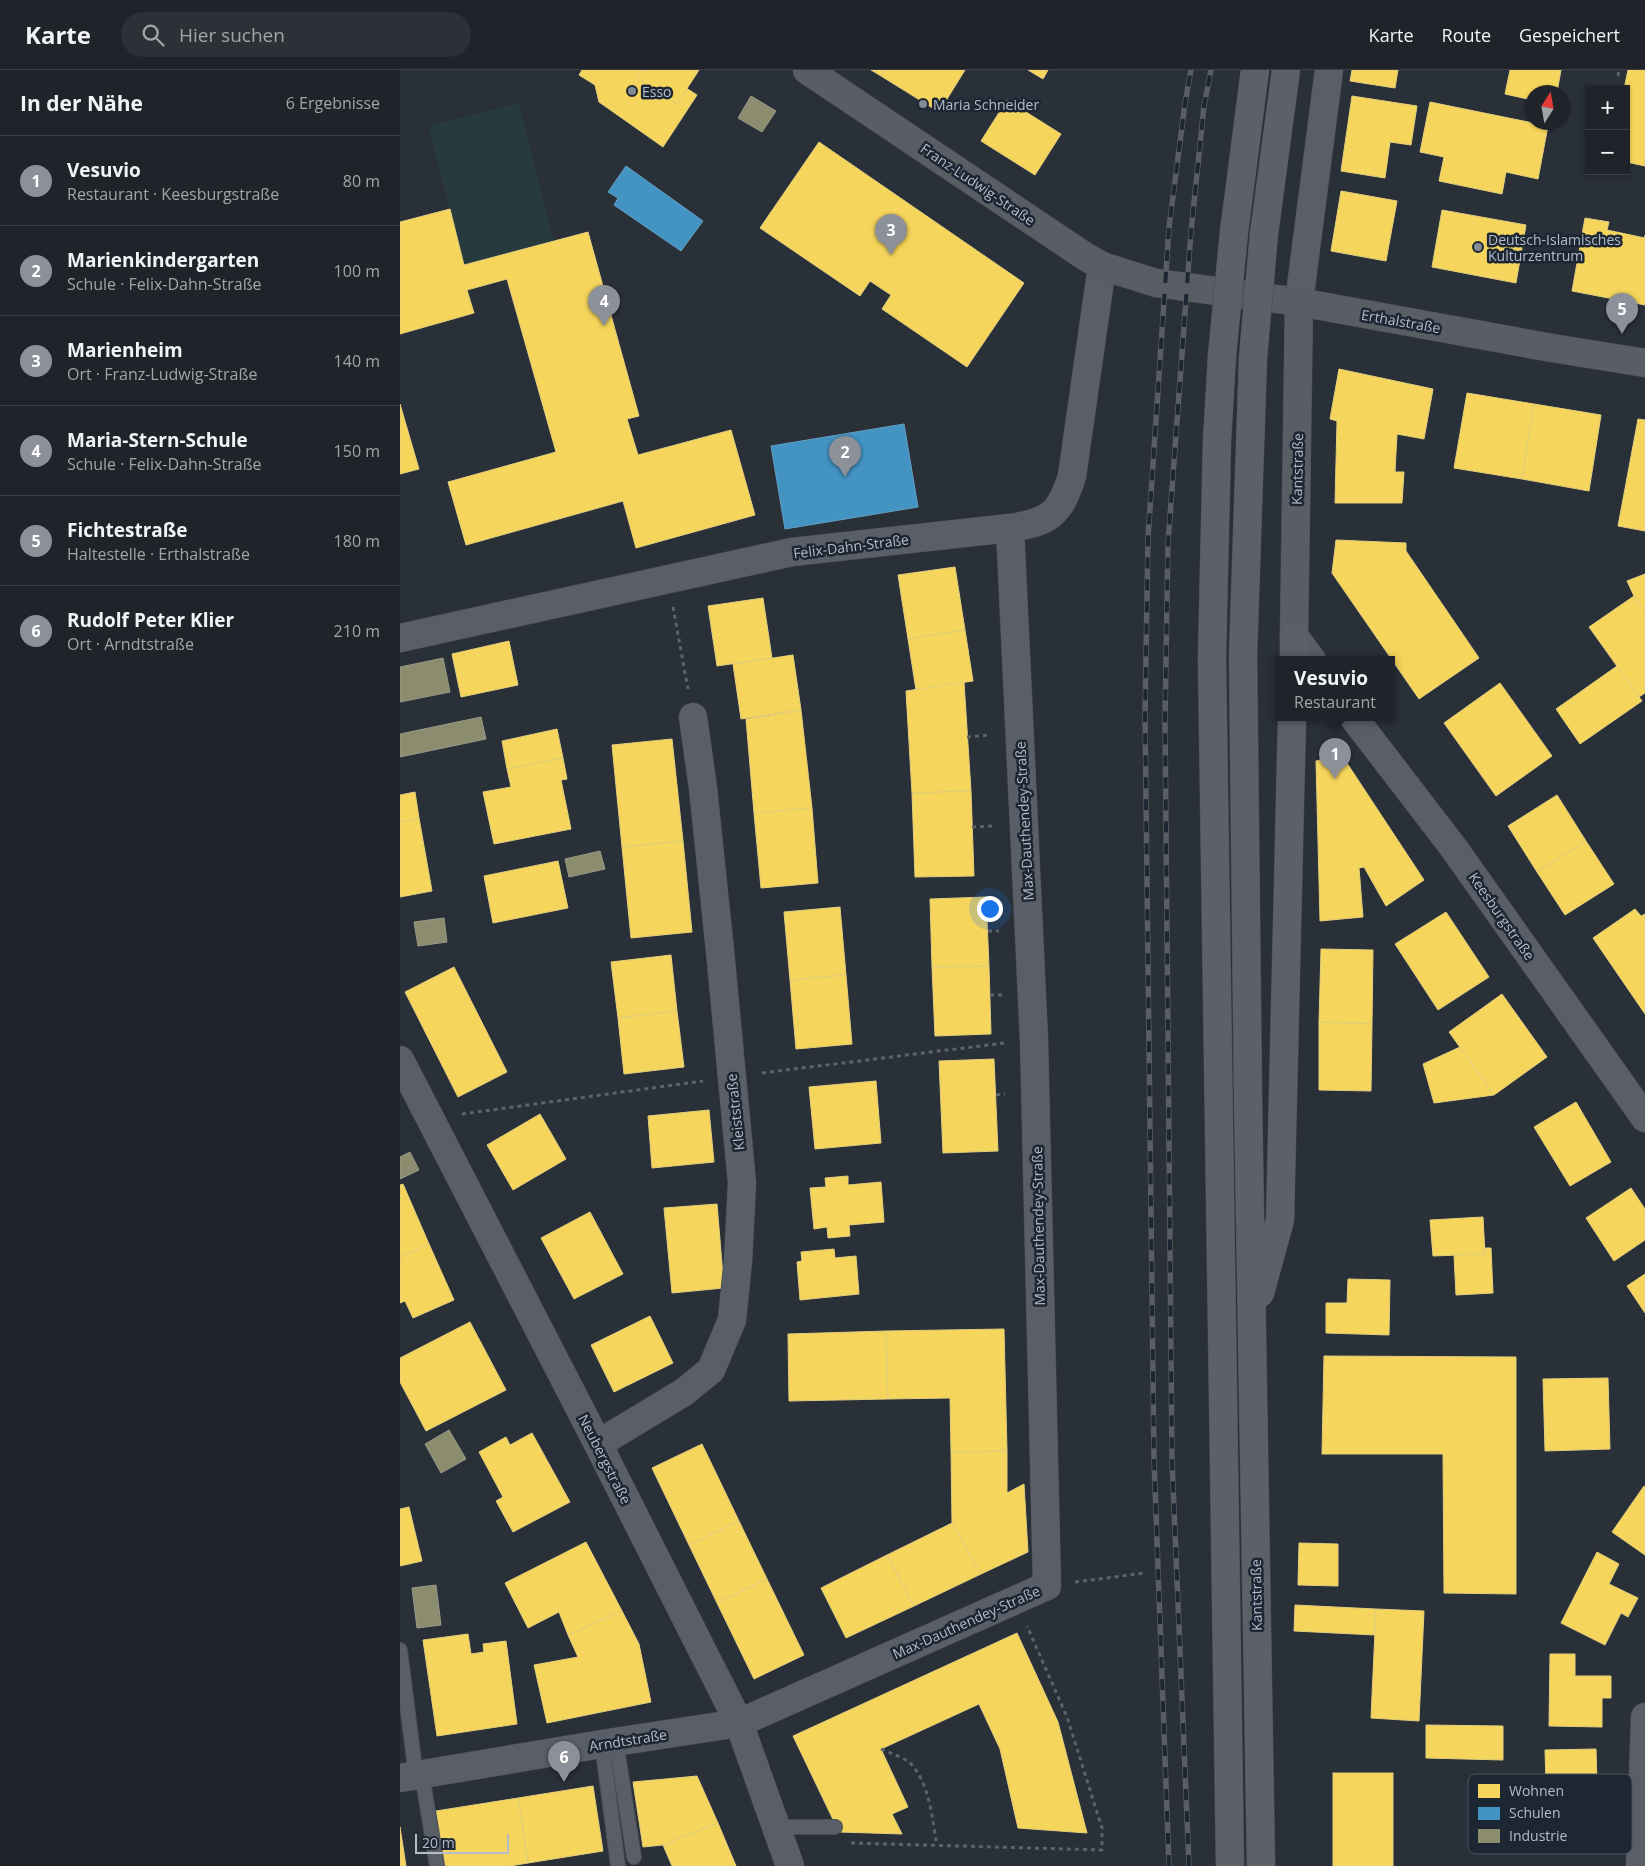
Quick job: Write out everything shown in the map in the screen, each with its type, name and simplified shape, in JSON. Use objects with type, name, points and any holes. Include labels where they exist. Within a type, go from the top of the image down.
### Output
[{"type":"main road","points":[[1230,1866],[1212,658],[1217,441],[1222,356],[1234,232],[1255,70]]},
{"type":"main road","name":"Kantstraße","points":[[1261,1866],[1243,656],[1253,358],[1264,234],[1286,70]]},
{"type":"main road","points":[[1252,1323],[1280,1220],[1292,721]]},
{"type":"street","name":"Franz-Ludwig-Straße","points":[[807,70],[1086,257],[1102,266],[1156,283]]},
{"type":"street","points":[[1299,302],[1329,70]]},
{"type":"street","name":"Felix-Dahn-Straße","points":[[400,638],[792,552],[1035,524],[1055,511],[1066,494],[1072,476],[1102,266]]},
{"type":"street","name":"Erthalstraße","points":[[1156,283],[1299,302],[1561,350],[1645,363]]},
{"type":"street","name":"Kantstraße","points":[[1294,648],[1299,302]]},
{"type":"street","name":"Max-Dauthendey-Straße","points":[[739,1723],[1047,1586],[1034,1040],[1010,528]]},
{"type":"street","points":[[1294,648],[1306,656]]},
{"type":"street","name":"Kleiststraße","points":[[598,1444],[684,1392],[711,1370],[732,1320],[738,1260],[742,1183],[703,788],[693,717]]},
{"type":"street","name":"Keesburgstraße","points":[[1356,721],[1453,847],[1645,1118]]},
{"type":"street","name":"Neubergstraße","points":[[400,1060],[739,1723],[790,1866]]},
{"type":"street","points":[[1640,1866],[1645,1717]]},
{"type":"street","name":"Arndtstraße","points":[[413,1776],[739,1723]]},
{"type":"lane","points":[[400,1650],[413,1776],[437,1866]]},
{"type":"lane","points":[[609,1743],[634,1858]]},
{"type":"lane","points":[[609,1743],[618,1866]]},
{"type":"lane","points":[[776,1827],[835,1828]]},
{"type":"path","points":[[1618,76],[1619,70]]},
{"type":"path","points":[[668,579],[693,717]]},
{"type":"path","points":[[432,1121],[472,1112],[731,1077],[1034,1040]]},
{"type":"path","points":[[1102,1579],[1145,1573]]},
{"type":"path","points":[[850,1843],[1102,1850],[1102,1828],[1067,1717],[1015,1601]]},
{"type":"path","points":[[881,1749],[909,1763],[920,1779],[930,1802],[937,1845]]},
{"type":"green space","points":[[519,103],[554,242],[464,265],[429,126]]},
{"type":"building: Wohnen","points":[[582,70],[658,70],[697,95],[663,147],[599,102],[595,85],[579,75]]},
{"type":"building: Wohnen","points":[[643,70],[699,70],[677,104],[637,79]]},
{"type":"building: Wohnen","points":[[871,70],[885,70],[881,76]]},
{"type":"building: Wohnen","points":[[885,70],[965,70],[939,112],[881,76]]},
{"type":"building: Wohnen","points":[[1028,70],[1048,70],[1043,79]]},
{"type":"building: Wohnen","points":[[1352,70],[1398,70],[1395,88],[1350,81]]},
{"type":"building: Wohnen","points":[[1510,70],[1561,70],[1558,85],[1525,85],[1525,98],[1505,94]]},
{"type":"building: Wohnen","points":[[1628,70],[1645,70],[1645,166],[1630,163],[1630,85],[1625,85]]},
{"type":"building: Wohnen","points":[[1352,96],[1417,106],[1411,145],[1390,142],[1385,178],[1341,171]]},
{"type":"building: Wohnen","points":[[1007,100],[1061,134],[1035,175],[981,141]]},
{"type":"building: Wohnen","points":[[1430,102],[1525,121],[1525,130],[1547,130],[1538,179],[1506,172],[1502,194],[1439,181],[1444,157],[1420,152]]},
{"type":"building: Wohnen","points":[[819,142],[1024,283],[967,367],[882,309],[891,295],[870,281],[860,296],[760,228]]},
{"type":"building: Wohnen","points":[[1341,191],[1397,201],[1386,261],[1331,251]]},
{"type":"building: Wohnen","points":[[450,209],[464,265],[588,232],[639,416],[627,419],[638,455],[731,430],[755,515],[636,548],[623,501],[466,545],[448,482],[556,452],[507,279],[467,290],[474,313],[400,334],[400,222]]},
{"type":"building: Wohnen","points":[[1442,210],[1526,225],[1516,283],[1432,267]]},
{"type":"building: Wohnen","points":[[1585,218],[1609,222],[1607,230],[1645,238],[1645,305],[1572,291]]},
{"type":"building: Wohnen","points":[[1339,369],[1433,389],[1424,439],[1397,434],[1395,472],[1404,472],[1402,503],[1335,503],[1337,421],[1330,419]]},
{"type":"building: Wohnen","points":[[1467,393],[1534,404],[1522,479],[1454,468]]},
{"type":"building: Wohnen","points":[[400,404],[419,469],[400,474]]},
{"type":"building: Wohnen","points":[[1534,404],[1601,415],[1589,491],[1522,479]]},
{"type":"building: Wohnen","points":[[1638,419],[1645,420],[1645,531],[1618,526]]},
{"type":"building: Wohnen","points":[[1336,540],[1406,543],[1406,551],[1479,658],[1419,699],[1395,664],[1395,656],[1389,656],[1332,573]]},
{"type":"building: Wohnen","points":[[955,567],[965,630],[908,639],[898,575]]},
{"type":"building: Wohnen","points":[[1645,574],[1645,611],[1634,596],[1627,581]]},
{"type":"building: Wohnen","points":[[1634,596],[1645,611],[1645,693],[1639,697],[1589,627]]},
{"type":"building: Wohnen","points":[[763,598],[772,658],[717,666],[708,606]]},
{"type":"building: Wohnen","points":[[965,630],[973,681],[916,690],[908,639]]},
{"type":"building: Wohnen","points":[[509,641],[518,685],[461,697],[452,654]]},
{"type":"building: Wohnen","points":[[793,655],[801,710],[741,719],[733,664]]},
{"type":"building: Wohnen","points":[[1617,666],[1642,701],[1580,744],[1556,709]]},
{"type":"building: Wohnen","points":[[964,682],[971,791],[912,793],[906,691]]},
{"type":"building: Wohnen","points":[[1500,683],[1552,756],[1496,796],[1444,723]]},
{"type":"building: Wohnen","points":[[801,710],[812,808],[754,813],[746,719]]},
{"type":"building: Wohnen","points":[[557,729],[563,758],[507,769],[502,741]]},
{"type":"building: Wohnen","points":[[672,739],[683,841],[622,847],[612,745]]},
{"type":"building: Wohnen","points":[[1341,754],[1424,880],[1386,906],[1364,867],[1359,868],[1363,917],[1320,921],[1316,761]]},
{"type":"building: Wohnen","points":[[563,758],[567,779],[561,780],[571,829],[494,844],[483,792],[511,787],[507,769]]},
{"type":"building: Wohnen","points":[[971,791],[974,876],[915,877],[912,793]]},
{"type":"building: Wohnen","points":[[415,792],[419,818],[400,822],[400,795]]},
{"type":"building: Wohnen","points":[[1557,795],[1586,841],[1537,872],[1508,826]]},
{"type":"building: Wohnen","points":[[812,808],[818,883],[761,888],[754,813]]},
{"type":"building: Wohnen","points":[[419,818],[432,891],[400,897],[400,822]]},
{"type":"building: Wohnen","points":[[683,841],[692,932],[631,938],[622,847]]},
{"type":"building: Wohnen","points":[[1586,841],[1614,884],[1565,915],[1537,872]]},
{"type":"building: Wohnen","points":[[558,861],[568,908],[493,923],[484,876]]},
{"type":"building: Wohnen","points":[[986,897],[989,966],[932,967],[930,899]]},
{"type":"building: Wohnen","points":[[840,907],[846,975],[790,980],[784,912]]},
{"type":"building: Wohnen","points":[[1635,909],[1641,916],[1645,914],[1645,1014],[1593,938]]},
{"type":"building: Wohnen","points":[[1446,912],[1489,977],[1438,1010],[1395,944]]},
{"type":"building: Wohnen","points":[[1321,949],[1373,950],[1372,1024],[1319,1022]]},
{"type":"building: Wohnen","points":[[671,955],[677,1011],[618,1018],[611,962]]},
{"type":"building: Wohnen","points":[[989,966],[991,1034],[935,1036],[932,967]]},
{"type":"building: Wohnen","points":[[454,967],[507,1072],[458,1097],[405,992]]},
{"type":"building: Wohnen","points":[[846,975],[852,1044],[796,1049],[790,980]]},
{"type":"building: Wohnen","points":[[1502,994],[1547,1057],[1494,1095],[1449,1032]]},
{"type":"building: Wohnen","points":[[677,1011],[684,1067],[624,1074],[618,1018]]},
{"type":"building: Wohnen","points":[[1319,1022],[1372,1024],[1371,1091],[1319,1090]]},
{"type":"building: Wohnen","points":[[1460,1047],[1494,1095],[1434,1103],[1423,1064]]},
{"type":"building: Wohnen","points":[[994,1059],[998,1151],[943,1153],[939,1061]]},
{"type":"building: Wohnen","points":[[876,1081],[881,1143],[815,1149],[809,1087]]},
{"type":"building: Wohnen","points":[[1576,1102],[1611,1162],[1570,1186],[1534,1127]]},
{"type":"building: Wohnen","points":[[709,1110],[714,1162],[652,1168],[648,1116]]},
{"type":"building: Wohnen","points":[[540,1114],[566,1159],[513,1190],[487,1145]]},
{"type":"building: Wohnen","points":[[848,1176],[848,1185],[881,1182],[884,1222],[849,1225],[850,1236],[828,1238],[827,1227],[814,1229],[810,1188],[826,1187],[825,1178]]},
{"type":"building: Wohnen","points":[[403,1184],[429,1244],[400,1257],[400,1185]]},
{"type":"building: Wohnen","points":[[1631,1188],[1645,1209],[1645,1240],[1614,1261],[1586,1218]]},
{"type":"building: Wohnen","points":[[717,1204],[724,1288],[672,1293],[664,1208]]},
{"type":"building: Wohnen","points":[[590,1212],[623,1274],[574,1299],[541,1238]]},
{"type":"building: Wohnen","points":[[1483,1217],[1485,1254],[1433,1256],[1430,1220]]},
{"type":"building: Wohnen","points":[[429,1244],[454,1300],[413,1318],[405,1301],[400,1303],[400,1257]]},
{"type":"building: Wohnen","points":[[1484,1248],[1491,1248],[1493,1293],[1456,1295],[1454,1255],[1485,1254]]},
{"type":"building: Wohnen","points":[[834,1249],[835,1258],[856,1256],[859,1294],[800,1300],[797,1262],[802,1261],[801,1252]]},
{"type":"building: Wohnen","points":[[1645,1274],[1645,1313],[1627,1286]]},
{"type":"building: Wohnen","points":[[1348,1279],[1390,1280],[1389,1335],[1326,1333],[1326,1303],[1347,1303]]},
{"type":"building: Wohnen","points":[[650,1316],[673,1363],[614,1392],[591,1345]]},
{"type":"building: Wohnen","points":[[470,1322],[506,1390],[426,1431],[400,1382],[400,1358]]},
{"type":"building: Wohnen","points":[[1004,1329],[1007,1451],[951,1452],[950,1398],[888,1399],[886,1331]]},
{"type":"building: Wohnen","points":[[886,1331],[888,1399],[789,1401],[788,1334]]},
{"type":"building: Wohnen","points":[[1324,1356],[1516,1357],[1516,1594],[1444,1593],[1443,1454],[1322,1454]]},
{"type":"building: Wohnen","points":[[1608,1378],[1610,1449],[1545,1451],[1543,1379]]},
{"type":"building: Wohnen","points":[[532,1433],[570,1502],[513,1532],[496,1501],[503,1497],[479,1452],[506,1437],[510,1445]]},
{"type":"building: Wohnen","points":[[702,1444],[739,1521],[689,1545],[652,1468]]},
{"type":"building: Wohnen","points":[[1007,1451],[1007,1493],[1024,1484],[1028,1552],[981,1574],[952,1523],[951,1452]]},
{"type":"building: Wohnen","points":[[1645,1487],[1645,1555],[1612,1532]]},
{"type":"building: Wohnen","points":[[409,1507],[422,1561],[400,1566],[400,1509]]},
{"type":"building: Wohnen","points":[[739,1521],[767,1579],[717,1603],[689,1545]]},
{"type":"building: Wohnen","points":[[952,1523],[981,1574],[914,1606],[887,1555]]},
{"type":"building: Wohnen","points":[[586,1542],[622,1611],[568,1635],[559,1612],[528,1628],[505,1583]]},
{"type":"building: Wohnen","points":[[1299,1543],[1338,1544],[1338,1586],[1298,1585]]},
{"type":"building: Wohnen","points":[[1597,1552],[1619,1564],[1609,1584],[1638,1598],[1628,1617],[1621,1613],[1605,1645],[1561,1623]]},
{"type":"building: Wohnen","points":[[887,1555],[914,1606],[846,1638],[821,1588]]},
{"type":"building: Wohnen","points":[[767,1579],[804,1655],[754,1679],[717,1603]]},
{"type":"building: Wohnen","points":[[1295,1605],[1376,1609],[1375,1635],[1294,1631]]},
{"type":"building: Wohnen","points":[[1376,1609],[1424,1611],[1419,1721],[1371,1718]]},
{"type":"building: Wohnen","points":[[622,1611],[639,1644],[651,1702],[547,1723],[534,1665],[578,1657],[568,1635]]},
{"type":"building: Wohnen","points":[[1017,1633],[1058,1722],[1087,1833],[1018,1828],[1000,1749],[979,1704],[881,1749],[908,1807],[892,1814],[902,1834],[839,1832],[793,1736]]},
{"type":"building: Wohnen","points":[[468,1634],[471,1654],[484,1652],[483,1644],[506,1641],[517,1724],[437,1736],[423,1640]]},
{"type":"building: Wohnen","points":[[1550,1654],[1575,1654],[1575,1676],[1611,1676],[1611,1698],[1602,1698],[1602,1727],[1549,1726]]},
{"type":"building: Wohnen","points":[[1426,1725],[1503,1726],[1503,1760],[1426,1758]]},
{"type":"building: Wohnen","points":[[1596,1749],[1597,1774],[1546,1774],[1545,1750]]},
{"type":"building: Wohnen","points":[[1333,1773],[1393,1773],[1393,1866],[1333,1866]]},
{"type":"building: Wohnen","points":[[697,1776],[718,1823],[663,1845],[643,1847],[633,1782]]},
{"type":"building: Wohnen","points":[[593,1786],[603,1851],[528,1863],[518,1798]]},
{"type":"building: Wohnen","points":[[518,1798],[528,1863],[510,1866],[445,1866],[436,1811]]},
{"type":"building: Wohnen","points":[[718,1823],[736,1866],[672,1866],[663,1845]]},
{"type":"building: Wohnen","points":[[400,1827],[406,1866],[400,1866]]},
{"type":"building: Schulen","points":[[626,166],[703,221],[681,251],[614,205],[618,198],[608,192]]},
{"type":"building: Schulen","points":[[904,424],[918,507],[785,529],[771,446]]},
{"type":"building: Industrie","points":[[751,96],[776,111],[762,132],[738,118]]},
{"type":"building: Industrie","points":[[443,658],[450,692],[400,702],[400,667]]},
{"type":"building: Industrie","points":[[481,717],[486,739],[400,757],[400,734]]},
{"type":"building: Industrie","points":[[600,851],[605,869],[569,877],[565,859]]},
{"type":"building: Industrie","points":[[444,918],[447,942],[418,946],[414,922]]},
{"type":"building: Industrie","points":[[410,1152],[419,1170],[400,1179],[400,1157]]},
{"type":"building: Industrie","points":[[449,1430],[466,1459],[441,1473],[425,1444]]},
{"type":"building: Industrie","points":[[436,1585],[441,1625],[417,1628],[412,1588]]},
{"type":"railway","points":[[1169,1866],[1154,1459],[1145,716],[1148,538],[1169,228],[1191,70]]},
{"type":"railway","points":[[1189,1866],[1172,1460],[1165,720],[1168,543],[1191,232],[1204,106],[1211,70]]},
{"type":"place","name":"Esso","points":[[632,91]]},
{"type":"place","name":"Maria Schneider","points":[[923,104]]},
{"type":"place","name":"Deutsch-Islamisches Kulturzentrum","points":[[1478,247]]},
{"type":"place","name":"Marienheim","points":[[891,255]]},
{"type":"place","name":"Maria-Stern-Schule","points":[[604,326]]},
{"type":"place","name":"Fichtestraße","points":[[1622,334]]},
{"type":"place","name":"Marienkindergarten","points":[[845,477]]},
{"type":"place","name":"Vesuvio","points":[[1335,779]]},
{"type":"place","name":"Rudolf Peter Klier","points":[[564,1782]]}]
